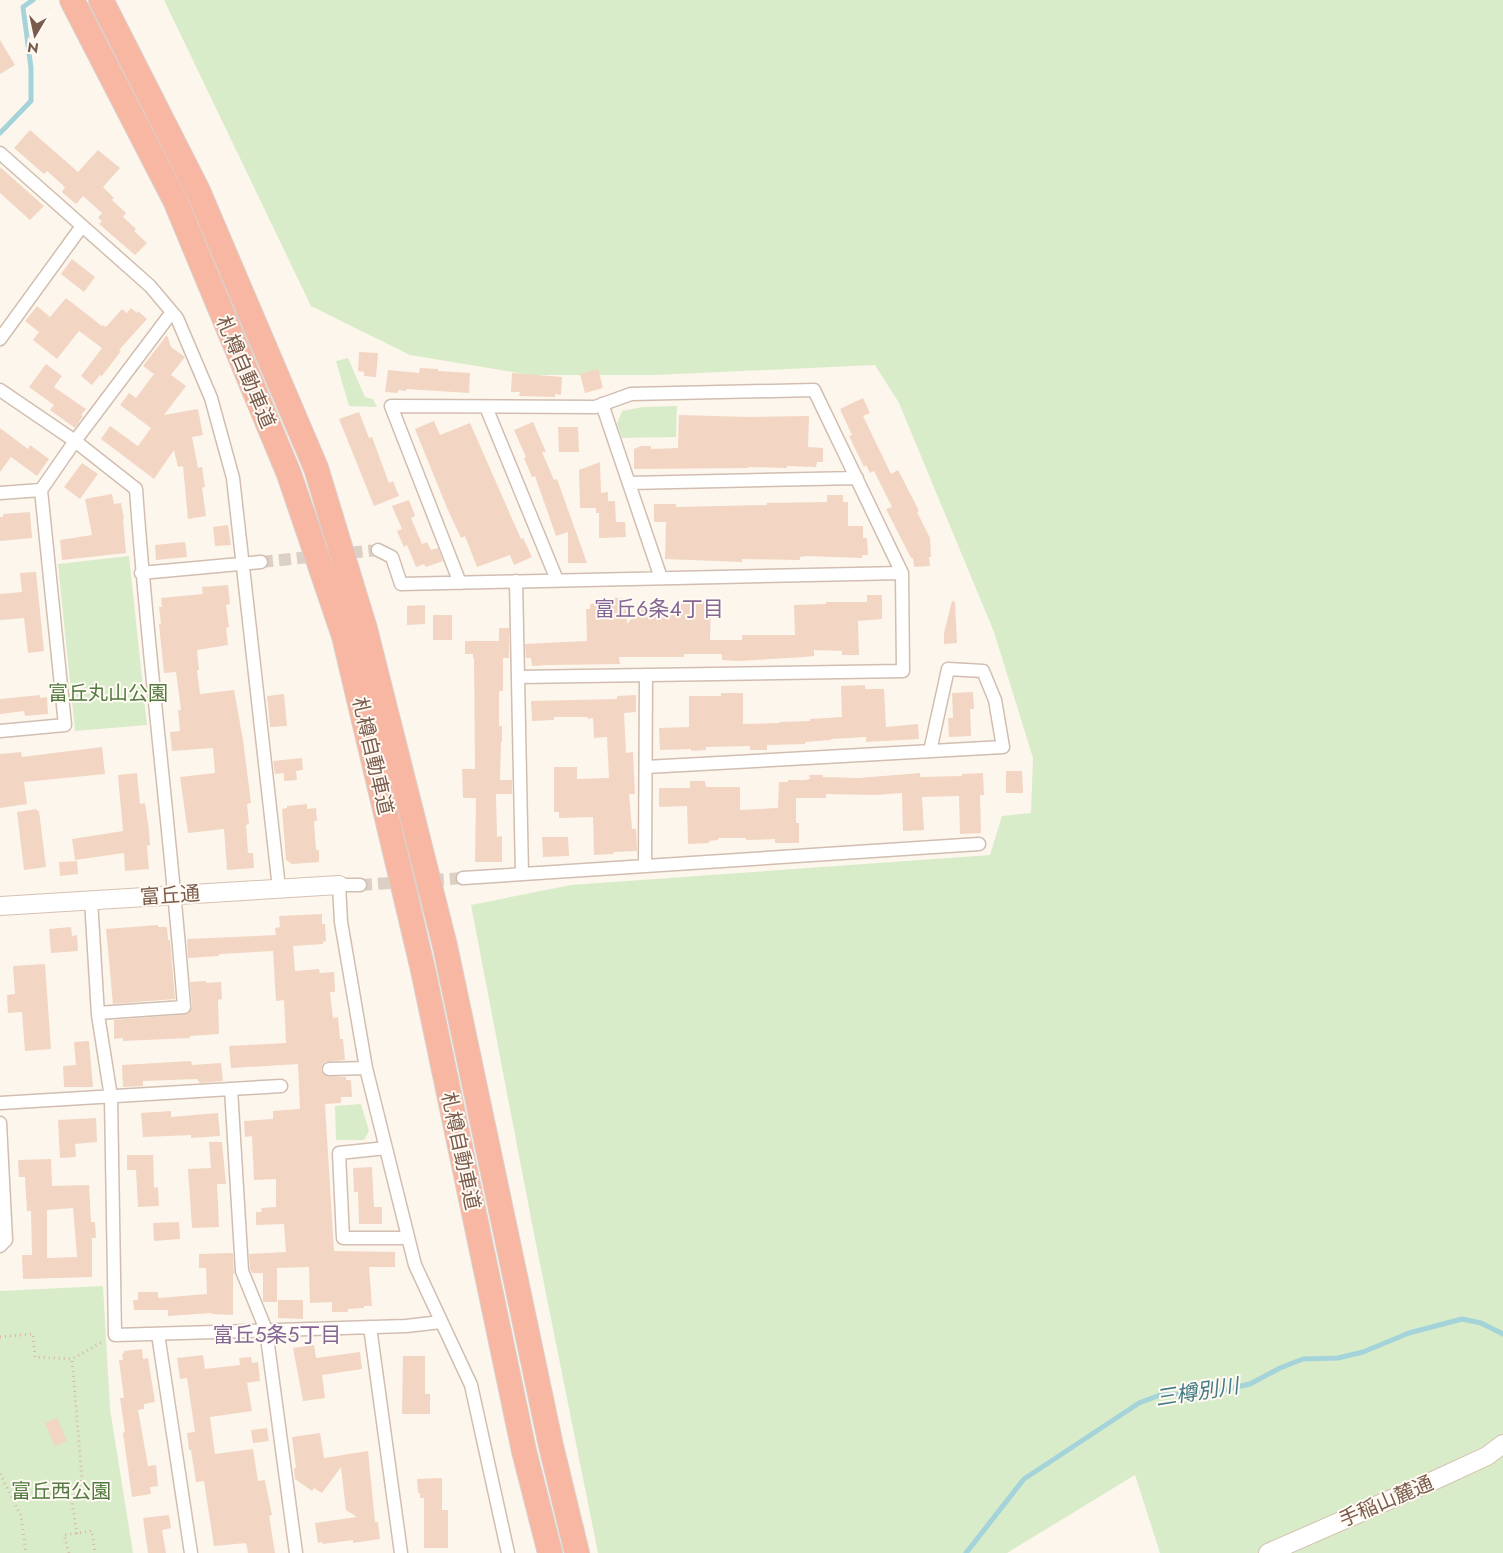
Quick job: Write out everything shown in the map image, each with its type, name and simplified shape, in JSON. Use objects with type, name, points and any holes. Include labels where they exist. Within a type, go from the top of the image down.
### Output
[{"type":"highway","name":"札樽自動車道","points":[[72,0],[175,200],[289,474],[344,636],[423,970],[524,1451],[550,1553]]},
{"type":"highway","name":"札樽自動車道","points":[[101,0],[198,191],[316,468],[364,629],[446,946],[551,1446],[577,1553]]},
{"type":"street","points":[[0,153],[150,286],[177,318],[211,398],[233,478],[279,888]]},
{"type":"street","points":[[0,338],[82,226]]},
{"type":"street","points":[[0,731],[65,725],[41,490],[75,441],[172,312]]},
{"type":"street","points":[[0,390],[75,441],[136,489],[141,573],[176,895],[184,1007],[98,1013]]},
{"type":"street","points":[[460,583],[391,406],[595,407],[631,394],[814,390],[902,573],[903,671],[518,677]]},
{"type":"street","points":[[602,404],[661,578]]},
{"type":"street","points":[[486,407],[557,580]]},
{"type":"street","points":[[629,483],[857,478]]},
{"type":"street","points":[[0,493],[41,490]]},
{"type":"street","points":[[378,550],[392,557],[401,584],[902,573]]},
{"type":"street","points":[[141,573],[261,562]]},
{"type":"street","points":[[516,581],[522,874]]},
{"type":"street","points":[[646,767],[1002,747],[995,700],[982,671],[948,669],[930,751]]},
{"type":"street","points":[[645,866],[646,675]]},
{"type":"street","points":[[463,878],[979,844]]},
{"type":"street","points":[[360,885],[339,885],[341,922],[366,1068],[415,1265],[471,1385],[508,1553]]},
{"type":"street","name":"富丘通","points":[[0,906],[339,885]]},
{"type":"street","points":[[91,900],[98,1013],[111,1096],[116,1335],[406,1326],[441,1322]]},
{"type":"street","points":[[329,1069],[366,1068]]},
{"type":"street","points":[[0,1103],[281,1086]]},
{"type":"street","points":[[231,1089],[242,1271],[266,1330],[296,1553]]},
{"type":"street","points":[[0,1123],[6,1240],[0,1246]]},
{"type":"street","points":[[386,1148],[339,1153],[344,1238],[408,1238]]},
{"type":"street","points":[[370,1327],[402,1553]]},
{"type":"street","points":[[158,1334],[190,1553]]},
{"type":"street","name":"手稲山麓通","points":[[1268,1553],[1487,1456],[1503,1444]]},
{"type":"path","points":[[0,1337],[33,1334],[35,1357],[72,1360],[116,1335]]},
{"type":"path","points":[[72,1360],[82,1479],[72,1502],[77,1534]]},
{"type":"path","points":[[0,1474],[21,1516],[26,1553]]},
{"type":"path","points":[[69,1553],[64,1536],[92,1531],[95,1553]]},
{"type":"green space","points":[[164,0],[1503,0],[1503,1553],[1160,1553],[1135,1475],[1007,1553],[598,1553],[471,905],[571,885],[990,855],[1002,816],[1031,813],[1033,758],[994,632],[899,403],[875,365],[655,375],[531,375],[410,355],[311,306]]},
{"type":"green space","points":[[348,358],[365,397],[373,399],[377,407],[349,406],[336,361]]},
{"type":"green space","points":[[677,406],[676,437],[622,438],[617,424],[622,411],[643,407]]},
{"type":"green space","name":"富丘丸山公園","points":[[129,556],[147,725],[75,731],[58,564]]},
{"type":"green space","points":[[361,1104],[369,1131],[364,1140],[336,1140],[335,1106]]},
{"type":"green space","name":"富丘西公園","points":[[103,1286],[110,1409],[133,1553],[0,1553],[0,1291]]},
{"type":"building","points":[[0,40],[15,65],[0,74]]},
{"type":"building","points":[[30,130],[78,172],[98,150],[120,168],[103,187],[114,198],[112,200],[126,213],[123,217],[136,229],[134,231],[147,243],[135,255],[99,224],[102,221],[98,218],[102,213],[83,196],[76,204],[62,192],[65,187],[47,171],[44,174],[14,148]]},
{"type":"building","points":[[0,167],[44,206],[30,220],[0,193]]},
{"type":"building","points":[[72,259],[95,277],[84,292],[61,274]]},
{"type":"building","points":[[66,298],[102,326],[106,327],[122,309],[127,313],[131,308],[147,319],[119,350],[121,351],[102,376],[100,375],[92,385],[81,376],[102,348],[79,331],[57,359],[33,340],[39,332],[25,321],[37,306],[50,317]]},
{"type":"building","points":[[167,335],[171,347],[185,357],[171,375],[186,386],[164,415],[198,409],[203,435],[192,437],[198,468],[202,467],[205,487],[202,488],[206,516],[188,519],[183,466],[178,467],[174,450],[154,479],[101,439],[110,426],[138,446],[151,428],[120,405],[129,393],[136,398],[154,374],[143,366]]},
{"type":"building","points":[[359,352],[378,353],[376,377],[364,376],[364,372],[358,371]]},
{"type":"building","points":[[46,364],[62,376],[54,387],[86,409],[75,428],[50,410],[54,405],[29,387]]},
{"type":"building","points":[[420,368],[470,373],[469,393],[406,389],[406,391],[398,390],[398,393],[385,392],[388,370],[419,373]]},
{"type":"building","points":[[598,369],[603,388],[585,393],[580,374]]},
{"type":"building","points":[[512,373],[562,377],[561,395],[555,394],[555,397],[519,396],[520,392],[511,392]]},
{"type":"building","points":[[863,398],[870,413],[863,416],[891,474],[898,470],[919,511],[917,512],[930,538],[930,566],[914,567],[913,558],[911,558],[886,509],[892,507],[874,471],[870,473],[866,465],[864,467],[849,436],[852,435],[840,409]]},
{"type":"building","points":[[359,412],[369,438],[372,437],[389,483],[393,481],[399,496],[374,506],[339,419]]},
{"type":"building","points":[[679,415],[809,416],[808,447],[823,448],[823,462],[817,462],[816,467],[634,469],[634,449],[641,446],[651,446],[651,449],[678,448]]},
{"type":"building","points":[[434,421],[440,435],[470,423],[521,539],[523,538],[532,557],[514,565],[510,555],[477,567],[465,536],[461,538],[447,508],[415,429]]},
{"type":"building","points":[[533,422],[546,452],[542,452],[554,480],[557,479],[587,563],[568,563],[568,532],[556,536],[535,476],[532,477],[524,458],[526,457],[514,430]]},
{"type":"building","points":[[558,427],[578,427],[579,452],[559,452]]},
{"type":"building","points":[[0,428],[28,449],[30,445],[49,459],[37,476],[11,457],[0,472]]},
{"type":"building","points":[[600,462],[601,493],[608,492],[608,501],[615,501],[616,522],[625,522],[626,537],[599,538],[599,513],[596,513],[596,508],[580,508],[579,470]]},
{"type":"building","points":[[82,463],[98,474],[80,499],[64,487]]},
{"type":"building","points":[[112,494],[114,504],[121,503],[126,553],[62,560],[60,540],[92,535],[85,499]]},
{"type":"building","points":[[827,495],[843,495],[843,502],[848,502],[848,526],[863,526],[863,538],[867,538],[868,555],[862,555],[862,558],[806,556],[800,557],[800,560],[742,559],[742,562],[665,559],[666,522],[654,522],[654,504],[676,504],[676,507],[827,502]]},
{"type":"building","points":[[409,500],[415,516],[411,518],[422,544],[427,542],[431,550],[438,548],[443,561],[426,567],[424,564],[416,567],[407,545],[404,547],[397,531],[402,529],[392,506]]},
{"type":"building","points":[[30,512],[32,538],[0,541],[0,517],[3,517],[3,514]]},
{"type":"building","points":[[228,525],[231,545],[215,546],[213,527]]},
{"type":"building","points":[[185,542],[187,557],[156,560],[155,545]]},
{"type":"building","points":[[36,572],[44,651],[28,653],[24,618],[0,620],[0,594],[22,592],[20,573]]},
{"type":"building","points":[[228,585],[230,604],[226,605],[229,627],[226,628],[228,645],[197,650],[200,694],[234,690],[243,740],[251,803],[247,804],[249,824],[246,825],[248,853],[253,853],[254,868],[227,870],[224,829],[188,833],[180,777],[215,773],[213,748],[172,751],[170,732],[180,731],[178,710],[181,710],[176,672],[164,673],[159,607],[162,607],[161,598],[203,594],[202,587]]},
{"type":"building","points":[[867,595],[882,595],[882,619],[858,621],[859,655],[842,655],[842,651],[814,650],[814,656],[738,661],[722,660],[722,654],[684,654],[684,657],[619,657],[620,664],[532,666],[531,658],[526,658],[525,644],[587,641],[586,609],[590,609],[590,604],[613,603],[613,598],[626,598],[627,624],[644,604],[649,608],[659,608],[664,604],[671,611],[677,605],[702,601],[711,602],[710,640],[742,640],[742,635],[795,635],[794,605],[826,604],[826,602],[867,602]]},
{"type":"building","points":[[952,601],[955,602],[957,643],[944,644],[944,633]]},
{"type":"building","points":[[425,605],[425,624],[407,625],[407,606]]},
{"type":"building","points":[[433,615],[452,615],[452,640],[433,640]]},
{"type":"building","points":[[499,628],[509,628],[509,658],[503,658],[503,691],[499,691],[499,726],[502,726],[500,780],[512,780],[512,794],[496,794],[497,837],[502,836],[502,862],[475,862],[476,798],[463,798],[462,769],[475,769],[474,658],[473,654],[465,654],[465,641],[499,641]]},
{"type":"building","points":[[865,685],[865,689],[884,689],[886,727],[918,724],[919,739],[866,742],[866,737],[831,739],[805,742],[805,744],[767,745],[767,750],[750,750],[750,746],[706,747],[706,750],[691,751],[691,749],[660,750],[659,728],[689,727],[689,696],[721,696],[721,693],[743,693],[743,724],[779,723],[842,717],[841,686]]},
{"type":"building","points":[[973,692],[974,709],[970,709],[971,736],[949,737],[948,718],[953,718],[952,693]]},
{"type":"building","points":[[284,694],[287,726],[270,727],[267,696]]},
{"type":"building","points":[[40,695],[40,698],[47,697],[48,714],[25,716],[24,711],[0,714],[0,699]]},
{"type":"building","points":[[636,695],[636,712],[624,713],[626,753],[633,752],[635,794],[629,794],[632,829],[636,829],[637,851],[594,855],[593,817],[559,818],[559,812],[554,812],[554,767],[577,767],[577,779],[609,778],[607,737],[594,738],[593,718],[554,717],[554,720],[532,721],[531,701],[617,699],[617,696]]},
{"type":"building","points":[[102,747],[105,774],[24,782],[27,804],[0,808],[0,754],[21,752],[22,757]]},
{"type":"building","points":[[302,758],[303,770],[296,771],[297,780],[284,781],[284,773],[275,774],[273,761]]},
{"type":"building","points":[[1006,771],[1022,771],[1023,793],[1006,793]]},
{"type":"building","points":[[137,773],[140,804],[145,803],[149,830],[150,845],[147,846],[149,869],[125,871],[124,853],[75,860],[72,839],[123,831],[118,775]]},
{"type":"building","points":[[920,773],[920,777],[962,776],[962,774],[983,773],[984,795],[980,795],[981,833],[960,834],[959,796],[922,797],[924,830],[903,831],[902,793],[875,795],[826,794],[826,798],[796,798],[796,823],[799,823],[799,843],[775,843],[775,839],[746,840],[746,838],[718,838],[718,840],[709,841],[709,843],[688,844],[687,806],[659,807],[659,788],[690,788],[690,781],[705,781],[706,787],[740,787],[740,810],[778,808],[779,782],[810,779],[809,775],[859,778]]},
{"type":"building","points":[[307,804],[307,809],[316,808],[317,821],[314,821],[316,850],[319,850],[319,862],[292,864],[286,860],[282,809],[287,808],[287,806]]},
{"type":"building","points":[[37,809],[39,811],[46,867],[24,870],[17,812]]},
{"type":"building","points":[[542,837],[568,837],[569,856],[543,857]]},
{"type":"building","points":[[77,861],[78,874],[60,876],[59,862]]},
{"type":"building","points":[[322,914],[322,924],[325,924],[326,941],[323,944],[293,946],[295,971],[319,969],[320,973],[334,972],[335,992],[330,992],[333,1018],[338,1017],[340,1039],[343,1039],[345,1060],[325,1062],[321,1070],[326,1076],[346,1077],[346,1080],[351,1080],[352,1097],[341,1097],[341,1103],[325,1104],[334,1251],[395,1252],[395,1267],[369,1267],[372,1306],[348,1309],[348,1312],[332,1312],[332,1302],[310,1303],[309,1267],[277,1268],[277,1302],[263,1302],[263,1273],[252,1273],[250,1269],[249,1254],[286,1252],[284,1224],[256,1225],[256,1212],[262,1212],[261,1208],[276,1207],[276,1179],[254,1180],[252,1136],[245,1137],[244,1121],[273,1119],[273,1111],[300,1109],[298,1064],[231,1068],[229,1046],[286,1043],[284,1000],[276,1001],[273,951],[188,958],[187,939],[276,935],[275,928],[280,927],[279,916]]},
{"type":"building","points":[[158,925],[158,927],[167,927],[168,940],[170,940],[175,999],[113,1004],[106,929]]},
{"type":"building","points":[[71,927],[72,936],[77,935],[78,951],[51,953],[49,929]]},
{"type":"building","points":[[45,964],[51,1049],[25,1051],[22,1012],[8,1013],[7,995],[15,994],[13,966]]},
{"type":"building","points":[[206,981],[206,983],[221,982],[222,999],[218,1000],[219,1034],[190,1036],[190,1038],[123,1041],[123,1038],[114,1039],[114,1020],[188,1014],[192,1007],[190,982]]},
{"type":"building","points":[[89,1041],[93,1087],[64,1087],[63,1066],[76,1065],[74,1042]]},
{"type":"building","points":[[191,1061],[192,1065],[221,1063],[223,1081],[200,1083],[197,1079],[143,1081],[143,1086],[123,1087],[122,1065]]},
{"type":"building","points":[[171,1111],[171,1117],[218,1113],[220,1136],[191,1138],[191,1135],[143,1137],[141,1113]]},
{"type":"building","points":[[96,1118],[97,1142],[75,1144],[76,1157],[60,1158],[58,1120]]},
{"type":"building","points":[[209,1142],[222,1142],[226,1184],[217,1184],[219,1227],[192,1228],[188,1169],[211,1168]]},
{"type":"building","points":[[127,1155],[153,1155],[154,1188],[158,1187],[159,1206],[138,1207],[136,1170],[127,1170]]},
{"type":"building","points":[[51,1159],[52,1186],[89,1185],[91,1222],[95,1222],[96,1238],[92,1238],[92,1277],[23,1279],[22,1255],[32,1255],[31,1211],[27,1211],[25,1177],[19,1177],[18,1160]],"holes":[[[73,1208],[77,1257],[47,1258],[47,1210]]]},
{"type":"building","points":[[372,1167],[374,1207],[382,1207],[382,1224],[359,1224],[358,1192],[354,1192],[353,1168]]},
{"type":"building","points":[[179,1222],[180,1239],[154,1241],[153,1223]]},
{"type":"building","points":[[199,1254],[233,1254],[234,1274],[233,1315],[212,1313],[168,1316],[168,1310],[134,1310],[133,1300],[138,1300],[138,1292],[158,1292],[158,1298],[207,1294],[206,1268],[199,1268]]},
{"type":"building","points":[[278,1300],[303,1300],[303,1319],[278,1318]]},
{"type":"building","points":[[314,1345],[316,1358],[360,1352],[362,1369],[322,1375],[325,1398],[303,1401],[293,1348]]},
{"type":"building","points":[[142,1349],[143,1359],[148,1358],[155,1402],[144,1404],[144,1409],[138,1410],[148,1466],[156,1465],[158,1486],[150,1487],[151,1494],[132,1497],[123,1433],[125,1432],[120,1398],[124,1398],[119,1360],[123,1360],[122,1354],[124,1351]]},
{"type":"building","points":[[203,1355],[205,1369],[240,1365],[239,1358],[251,1357],[252,1363],[258,1362],[260,1381],[247,1383],[252,1411],[210,1417],[215,1454],[253,1449],[258,1481],[265,1480],[272,1515],[269,1516],[275,1553],[248,1553],[246,1543],[214,1546],[204,1481],[196,1482],[191,1450],[189,1450],[187,1433],[195,1432],[187,1378],[180,1379],[177,1358]]},
{"type":"building","points":[[403,1356],[425,1356],[425,1394],[430,1394],[430,1414],[402,1414]]},
{"type":"building","points":[[57,1418],[67,1441],[55,1446],[45,1423]]},
{"type":"building","points":[[267,1428],[269,1441],[253,1443],[251,1430]]},
{"type":"building","points":[[320,1433],[324,1458],[368,1451],[375,1522],[378,1522],[380,1539],[353,1543],[353,1540],[318,1543],[315,1523],[357,1517],[346,1510],[341,1467],[322,1493],[314,1488],[312,1491],[295,1479],[294,1468],[296,1468],[292,1437]]},
{"type":"building","points":[[442,1478],[442,1510],[448,1510],[448,1548],[424,1548],[424,1498],[420,1498],[420,1493],[418,1493],[417,1479]]},
{"type":"building","points":[[169,1515],[171,1528],[162,1530],[166,1553],[148,1553],[143,1518]]},
{"type":"waterway","points":[[0,133],[31,101],[31,68],[23,7],[33,0]]},
{"type":"waterway","name":"三樽別川","points":[[966,1553],[1024,1479],[1139,1403],[1160,1395],[1214,1392],[1250,1384],[1280,1368],[1303,1359],[1338,1358],[1363,1352],[1409,1333],[1462,1319],[1481,1323],[1503,1334]]},
{"type":"tunnel","points":[[261,562],[378,550]]},
{"type":"tunnel","points":[[360,885],[463,878]]},
{"type":"district","name":"富丘6条4丁目","points":[[659,609]]},
{"type":"district","name":"富丘5条5丁目","points":[[277,1335]]}]
